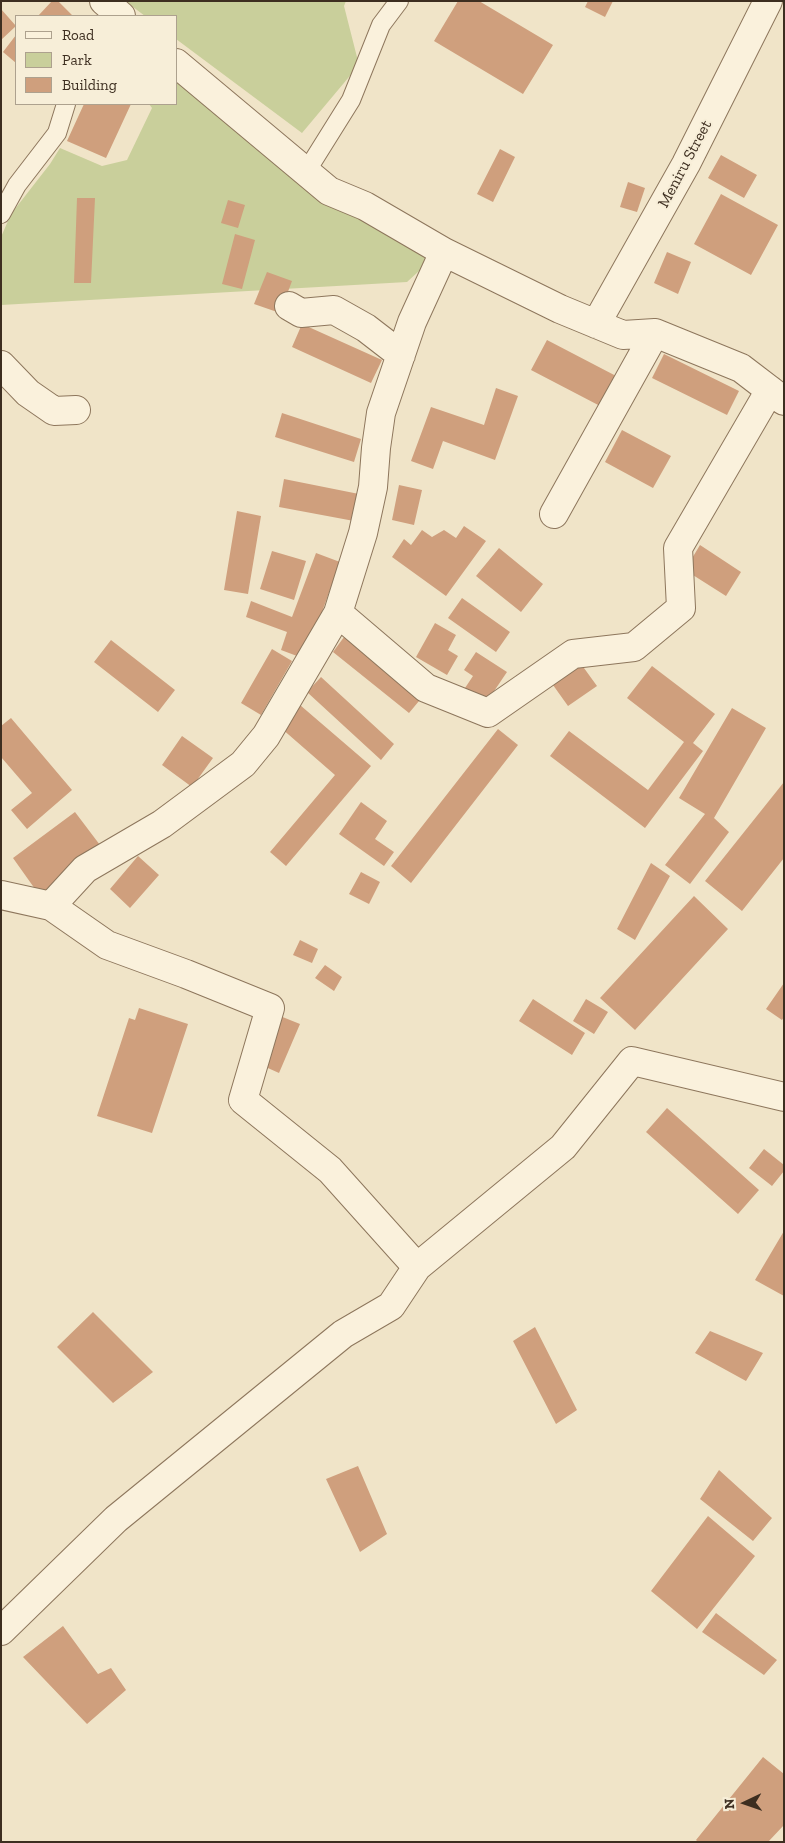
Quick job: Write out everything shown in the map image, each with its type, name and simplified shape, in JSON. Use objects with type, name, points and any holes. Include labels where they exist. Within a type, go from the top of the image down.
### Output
[{"type":"street","points":[[104,1],[120,15]]},
{"type":"street","name":"Meniru Street","points":[[596,324],[686,164],[768,1]]},
{"type":"street","points":[[178,65],[329,191],[365,206],[444,252],[560,309],[623,335],[655,333],[741,368],[777,396],[678,548],[681,608],[634,648],[573,654],[488,713],[426,688],[338,613]]},
{"type":"street","points":[[51,906],[85,869],[162,824],[243,764],[266,736],[338,613],[363,534],[374,487],[376,448],[381,413],[412,322],[444,252]]},
{"type":"street","points":[[288,306],[301,313],[334,310],[366,328],[400,355]]},
{"type":"street","points":[[554,514],[655,333]]},
{"type":"street","points":[[1,365],[28,393],[54,411],[76,410]]},
{"type":"street","points":[[1,895],[51,906],[107,945],[270,1008],[243,1100],[330,1170],[417,1267]]},
{"type":"street","points":[[1,1631],[116,1519],[343,1334],[391,1306],[417,1267],[563,1147],[632,1061],[784,1097]]},
{"type":"lane","points":[[306,172],[351,100],[381,25],[399,1]]},
{"type":"lane","points":[[1,214],[17,185],[57,133],[66,105]]},
{"type":"green space","points":[[125,1],[346,1],[344,6],[359,65],[302,133],[178,40],[178,15],[144,15]]},
{"type":"green space","points":[[178,77],[322,198],[431,260],[407,282],[1,305],[1,237],[11,214],[50,164],[60,148],[102,166],[127,160],[152,108],[150,105],[178,105]]},
{"type":"building","points":[[52,1],[58,1],[72,15],[39,15]]},
{"type":"building","points":[[458,1],[479,1],[553,45],[523,94],[434,41]]},
{"type":"building","points":[[588,1],[613,1],[605,17],[585,7]]},
{"type":"building","points":[[1,9],[15,27],[1,40]]},
{"type":"building","points":[[15,36],[15,62],[3,52]]},
{"type":"building","points":[[84,105],[131,105],[106,158],[67,141]]},
{"type":"building","points":[[500,149],[515,157],[493,202],[477,194]]},
{"type":"building","points":[[721,155],[757,175],[744,198],[708,178]]},
{"type":"building","points":[[628,182],[645,188],[637,212],[620,207]]},
{"type":"building","points":[[721,194],[778,225],[751,275],[694,244]]},
{"type":"building","points":[[77,198],[95,198],[91,283],[74,283]]},
{"type":"building","points":[[228,200],[245,205],[238,228],[221,223]]},
{"type":"building","points":[[235,234],[255,240],[242,289],[222,284]]},
{"type":"building","points":[[667,252],[691,262],[678,294],[654,283]]},
{"type":"building","points":[[267,272],[292,281],[280,313],[254,304]]},
{"type":"building","points":[[302,324],[382,360],[371,383],[292,347]]},
{"type":"building","points":[[547,340],[618,377],[602,407],[531,370]]},
{"type":"building","points":[[664,354],[739,391],[727,415],[652,378]]},
{"type":"building","points":[[496,388],[518,396],[495,460],[443,441],[433,469],[411,461],[431,407],[484,425]]},
{"type":"building","points":[[282,413],[361,439],[354,462],[275,437]]},
{"type":"building","points":[[622,430],[671,456],[653,488],[605,462]]},
{"type":"building","points":[[284,479],[359,494],[354,521],[279,507]]},
{"type":"building","points":[[399,485],[422,490],[414,525],[392,520]]},
{"type":"building","points":[[237,511],[261,516],[248,594],[224,590]]},
{"type":"building","points":[[464,526],[486,541],[446,596],[392,557],[404,539],[411,545],[422,530],[432,537],[444,530],[456,538]]},
{"type":"building","points":[[700,545],[741,572],[726,596],[685,570]]},
{"type":"building","points":[[499,548],[543,584],[521,612],[476,576]]},
{"type":"building","points":[[272,551],[306,561],[294,600],[260,589]]},
{"type":"building","points":[[316,553],[340,562],[305,659],[281,650],[287,632],[246,617],[251,601],[292,617]]},
{"type":"building","points":[[462,598],[510,632],[496,652],[448,618]]},
{"type":"building","points":[[435,623],[456,635],[448,650],[458,656],[447,675],[416,657]]},
{"type":"building","points":[[347,633],[424,695],[409,713],[333,652]]},
{"type":"building","points":[[111,640],[175,690],[158,712],[94,662]]},
{"type":"building","points":[[272,649],[292,661],[261,715],[241,703]]},
{"type":"building","points":[[476,652],[507,672],[486,703],[465,688],[473,676],[464,670]]},
{"type":"building","points":[[576,657],[597,686],[568,706],[548,678]]},
{"type":"building","points":[[652,666],[715,714],[693,743],[703,751],[645,828],[550,756],[569,731],[648,790],[684,742],[627,698]]},
{"type":"building","points":[[321,677],[394,744],[381,760],[307,692]]},
{"type":"building","points":[[300,705],[371,766],[286,866],[270,852],[335,775],[281,728]]},
{"type":"building","points":[[732,708],[766,728],[714,818],[729,832],[690,884],[665,865],[705,814],[679,798]]},
{"type":"building","points":[[11,718],[72,790],[27,829],[11,810],[32,793],[1,757],[1,726]]},
{"type":"building","points":[[498,729],[518,745],[411,883],[391,866]]},
{"type":"building","points":[[182,736],[213,758],[192,787],[162,765]]},
{"type":"building","points":[[784,782],[784,858],[742,911],[705,881]]},
{"type":"building","points":[[361,802],[387,821],[375,839],[394,852],[384,866],[339,834]]},
{"type":"building","points":[[75,812],[103,849],[40,896],[13,858]]},
{"type":"building","points":[[138,856],[159,875],[130,908],[110,889]]},
{"type":"building","points":[[651,863],[670,876],[635,940],[617,929]]},
{"type":"building","points":[[361,872],[380,882],[369,904],[349,894]]},
{"type":"building","points":[[694,896],[728,929],[635,1030],[600,998]]},
{"type":"building","points":[[300,940],[318,949],[312,963],[293,955]]},
{"type":"building","points":[[325,965],[342,977],[334,991],[315,978]]},
{"type":"building","points":[[784,983],[784,1017],[782,1020],[766,1009]]},
{"type":"building","points":[[533,999],[585,1033],[572,1055],[519,1021]]},
{"type":"building","points":[[586,999],[608,1012],[594,1034],[573,1021]]},
{"type":"building","points":[[139,1008],[188,1024],[152,1133],[97,1116],[129,1018],[135,1020]]},
{"type":"building","points":[[280,1016],[300,1024],[279,1073],[259,1064]]},
{"type":"building","points":[[667,1108],[759,1190],[738,1214],[646,1132]]},
{"type":"building","points":[[764,1149],[784,1165],[784,1171],[772,1186],[749,1168]]},
{"type":"building","points":[[784,1231],[784,1296],[755,1280]]},
{"type":"building","points":[[93,1312],[153,1372],[113,1403],[57,1347]]},
{"type":"building","points":[[535,1327],[577,1410],[556,1424],[513,1341]]},
{"type":"building","points":[[710,1331],[763,1353],[746,1381],[695,1353]]},
{"type":"building","points":[[358,1466],[387,1534],[360,1552],[326,1479]]},
{"type":"building","points":[[719,1470],[772,1518],[753,1541],[700,1499]]},
{"type":"building","points":[[708,1516],[755,1556],[697,1629],[651,1591]]},
{"type":"building","points":[[716,1613],[777,1660],[764,1675],[702,1632]]},
{"type":"building","points":[[63,1626],[98,1674],[111,1668],[126,1690],[87,1724],[23,1657]]},
{"type":"building","points":[[763,1757],[784,1774],[784,1825],[768,1842],[698,1842],[696,1840]]}]
